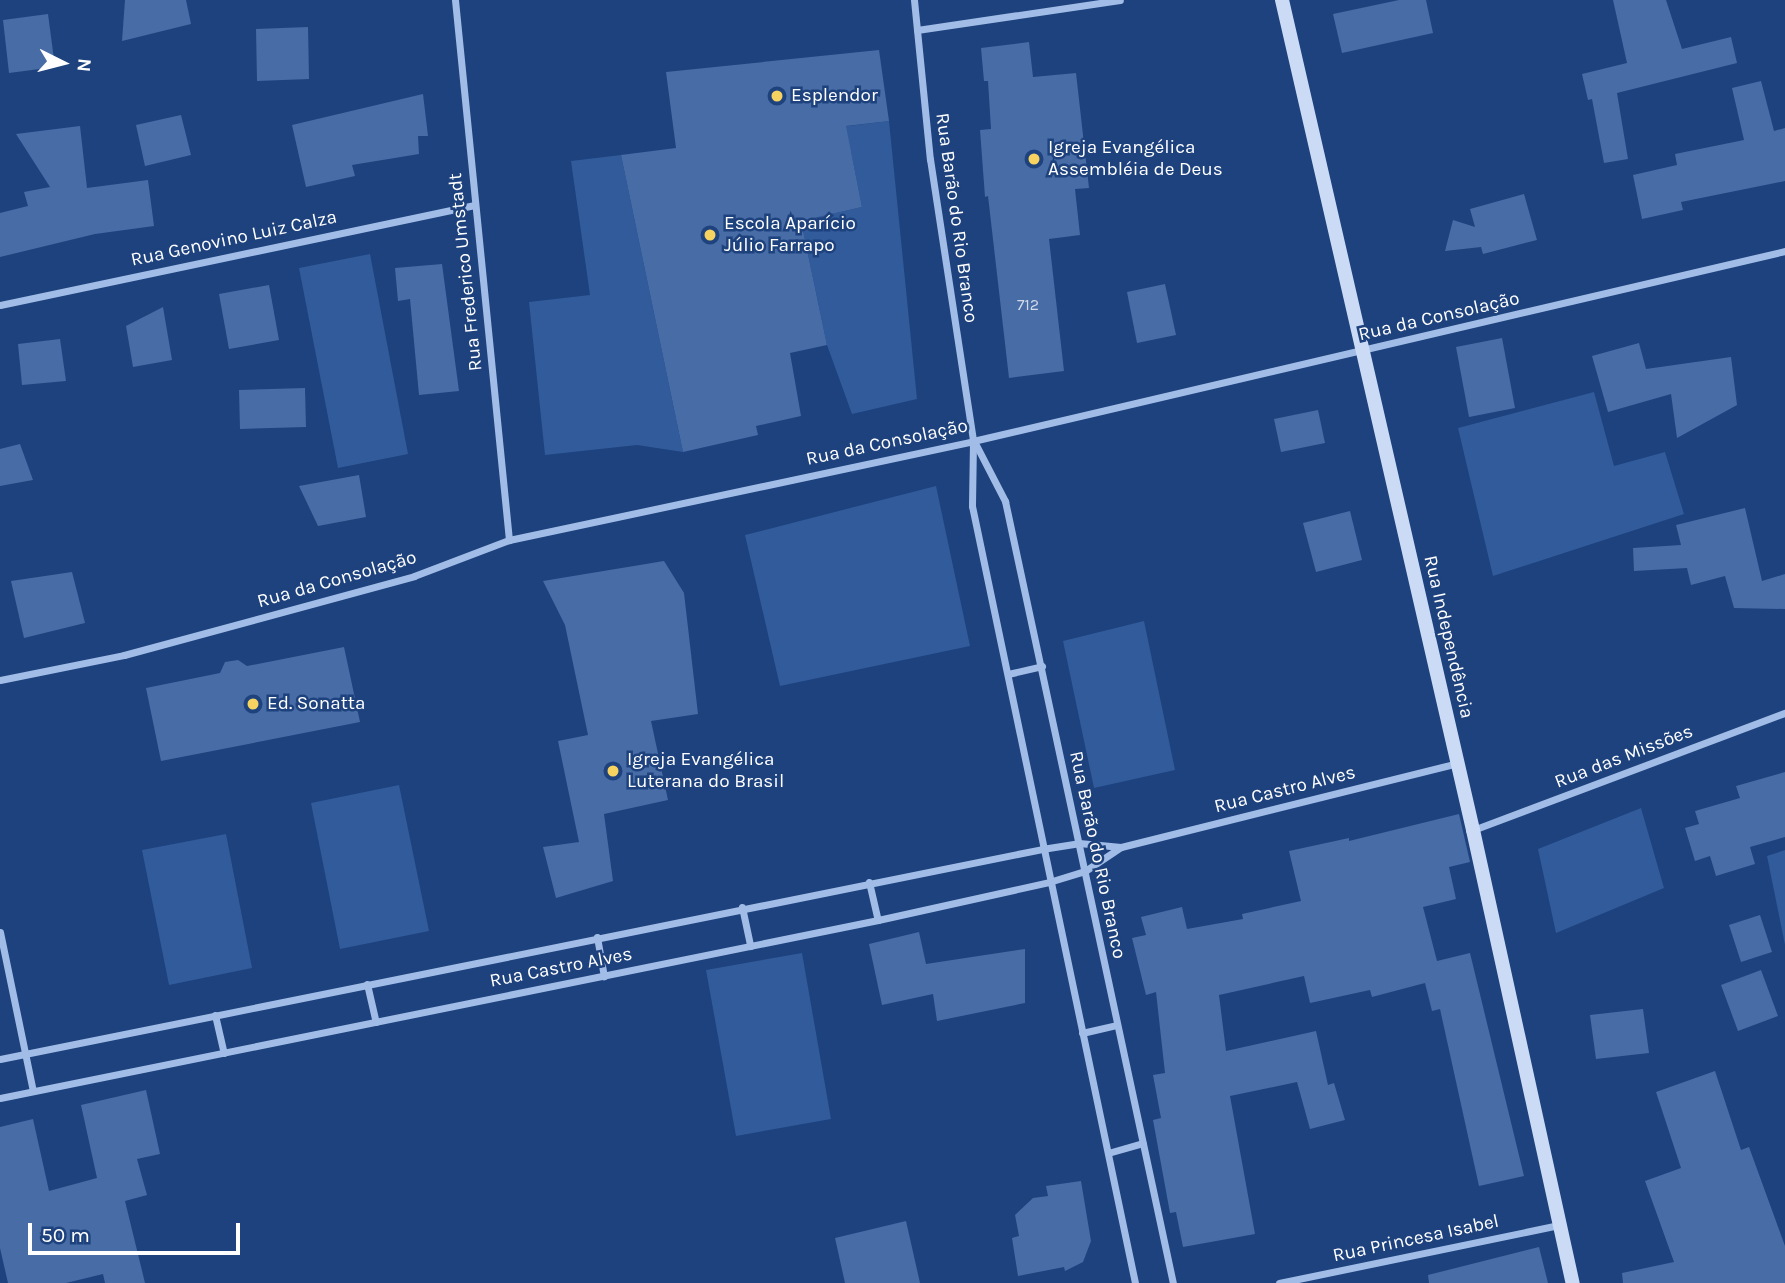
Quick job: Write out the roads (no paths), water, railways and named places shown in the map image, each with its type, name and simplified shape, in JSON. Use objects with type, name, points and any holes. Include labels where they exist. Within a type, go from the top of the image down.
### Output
[{"type":"street","name":"Rua Frederico Umstadt","points":[[455,0],[509,540]]},
{"type":"street","name":"Rua Barão do Rio Branco","points":[[914,0],[930,159],[973,440],[972,506],[1135,1283]]},
{"type":"street","points":[[917,30],[1121,0]]},
{"type":"street","name":"Rua Independência","points":[[1282,0],[1474,830],[1573,1283]]},
{"type":"street","name":"Rua Genovino Luiz Calza","points":[[0,305],[475,205]]},
{"type":"street","name":"Rua da Consolação","points":[[0,680],[124,655],[414,576],[509,540],[973,440],[1785,251]]},
{"type":"street","name":"Rua Barão do Rio Branco","points":[[973,440],[1005,501],[1173,1283]]},
{"type":"street","points":[[1008,674],[1042,666]]},
{"type":"street","name":"Rua das Missões","points":[[1474,830],[1785,713]]},
{"type":"street","name":"Rua Castro Alves","points":[[0,1098],[878,920],[1049,882],[1085,871],[1121,848],[1457,763]]},
{"type":"street","name":"Rua Castro Alves","points":[[0,1059],[869,881],[1079,843],[1121,848]]},
{"type":"street","points":[[869,881],[878,920]]},
{"type":"street","points":[[742,907],[750,946]]},
{"type":"street","points":[[0,932],[33,1091]]},
{"type":"street","points":[[597,937],[604,976]]},
{"type":"street","points":[[367,984],[376,1022]]},
{"type":"street","points":[[215,1015],[225,1053]]},
{"type":"street","points":[[1082,1033],[1116,1024]]},
{"type":"street","points":[[1108,1153],[1143,1143]]},
{"type":"street","name":"Rua Princesa Isabel","points":[[1279,1283],[1560,1225]]},
{"type":"place","name":"Esplendor","points":[[777,96]]},
{"type":"place","name":"Igreja Evangélica Assembléia de Deus","points":[[1034,159]]},
{"type":"place","name":"Escola Aparício Júlio Farrapo","points":[[710,235]]},
{"type":"place","name":"Ed. Sonatta","points":[[253,704]]},
{"type":"place","name":"Igreja Evangélica Luterana do Brasil","points":[[613,771]]}]
